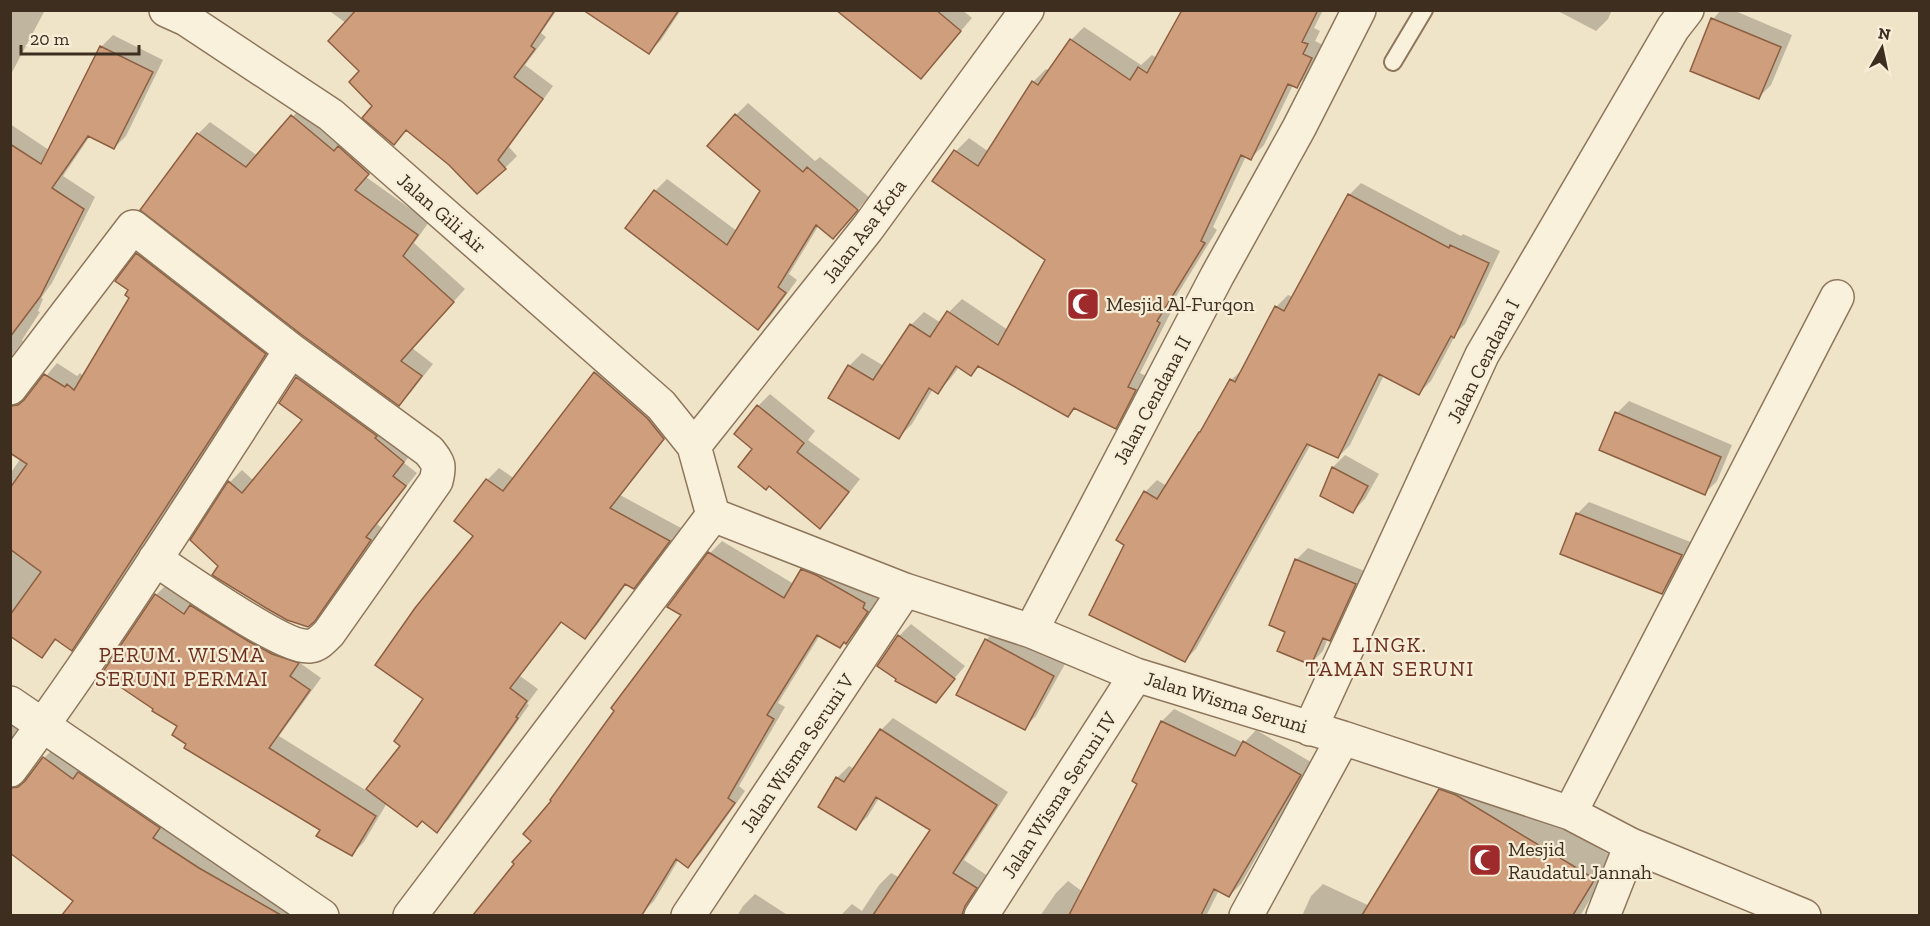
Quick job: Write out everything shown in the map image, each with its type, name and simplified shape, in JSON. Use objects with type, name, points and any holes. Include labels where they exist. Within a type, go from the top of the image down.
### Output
[{"type":"street","name":"Jalan Gili Air","points":[[166,10],[186,19],[331,115],[661,405],[694,446]]},
{"type":"street","name":"Jalan Asa Kota","points":[[694,446],[867,229],[1027,10]]},
{"type":"street","name":"Jalan Cendana II","points":[[1031,632],[1217,276],[1294,138],[1359,10]]},
{"type":"street","name":"Jalan Cendana I","points":[[1310,729],[1482,355],[1673,27],[1687,10]]},
{"type":"street","points":[[10,388],[133,227],[291,350],[429,451],[438,462],[439,471],[436,481],[329,633],[319,643],[309,647],[264,630],[155,559]]},
{"type":"street","points":[[1570,813],[1837,297]]},
{"type":"street","points":[[10,770],[43,726],[155,559],[291,350]]},
{"type":"street","points":[[410,915],[713,515],[694,446]]},
{"type":"street","name":"Jalan Wisma Seruni","points":[[713,515],[905,590],[1031,632],[1136,675],[1343,738],[1570,813],[1631,845],[1804,915]]},
{"type":"street","name":"Jalan Wisma Seruni V","points":[[688,915],[905,590]]},
{"type":"street","name":"Jalan Wisma Seruni IV","points":[[981,915],[1136,675]]},
{"type":"street","points":[[10,703],[322,915]]},
{"type":"street","points":[[1246,915],[1343,738]]},
{"type":"street","points":[[1603,915],[1631,845]]},
{"type":"lane","points":[[1393,62],[1424,10]]},
{"type":"building","points":[[356,10],[555,10],[531,46],[535,49],[514,77],[543,99],[498,160],[506,169],[477,194],[449,165],[406,130],[394,145],[362,118],[372,106],[349,82],[359,71],[328,41]]},
{"type":"building","points":[[583,10],[679,10],[649,54]]},
{"type":"building","points":[[836,10],[936,10],[961,31],[921,79]]},
{"type":"building","points":[[1182,10],[1318,10],[1302,42],[1308,44],[1303,54],[1312,58],[1297,88],[1288,84],[1251,160],[1241,155],[1201,241],[1205,243],[1157,321],[1160,323],[1128,387],[1136,390],[1116,429],[1074,408],[1068,417],[978,366],[971,376],[956,366],[938,394],[929,388],[899,439],[828,398],[848,365],[873,380],[910,324],[930,337],[947,311],[998,345],[1045,260],[932,181],[954,150],[978,166],[1032,81],[1038,85],[1070,39],[1130,80],[1138,67],[1147,73]]},
{"type":"building","points":[[1711,18],[1781,47],[1759,99],[1690,71]]},
{"type":"building","points":[[100,46],[153,72],[114,149],[88,136],[52,188],[84,209],[40,297],[10,337],[10,144],[41,164]]},
{"type":"building","points":[[735,114],[803,172],[807,167],[858,210],[833,239],[816,225],[778,287],[786,293],[758,330],[625,228],[654,190],[727,245],[760,191],[707,146]]},
{"type":"building","points":[[291,115],[334,151],[338,146],[369,174],[355,190],[418,235],[403,256],[454,302],[401,361],[422,376],[399,406],[302,335],[140,210],[197,133],[246,167]]},
{"type":"building","points":[[1348,194],[1449,248],[1450,245],[1489,263],[1454,338],[1451,336],[1419,395],[1379,374],[1338,458],[1307,444],[1185,662],[1089,615],[1124,545],[1116,540],[1144,491],[1157,499],[1200,432],[1230,379],[1235,382],[1275,306],[1284,311]]},
{"type":"building","points":[[136,253],[266,354],[72,651],[55,639],[42,658],[10,636],[10,615],[41,572],[10,549],[10,488],[27,464],[10,453],[10,406],[18,405],[24,400],[44,374],[65,387],[67,384],[74,390],[129,298],[125,295],[128,290],[115,281]]},
{"type":"building","points":[[594,372],[647,418],[664,439],[610,508],[670,541],[634,589],[625,584],[585,639],[561,622],[510,688],[527,701],[516,717],[518,718],[437,833],[422,821],[417,827],[366,789],[400,746],[394,741],[423,699],[375,665],[415,608],[473,536],[454,521],[486,479],[503,491]]},
{"type":"building","points":[[296,377],[377,436],[375,438],[404,462],[393,476],[406,486],[366,537],[371,540],[315,621],[308,627],[287,620],[212,575],[218,566],[190,540],[228,481],[242,493],[302,420],[279,403]]},
{"type":"building","points":[[757,405],[804,443],[797,452],[849,492],[820,529],[769,486],[766,490],[738,467],[752,449],[734,434]]},
{"type":"building","points":[[1615,412],[1721,457],[1705,495],[1599,450]]},
{"type":"building","points":[[1332,467],[1368,486],[1353,513],[1320,496]]},
{"type":"building","points":[[1576,513],[1682,555],[1662,594],[1560,554]]},
{"type":"building","points":[[708,552],[784,598],[801,569],[865,603],[863,608],[868,612],[846,644],[844,642],[840,648],[817,635],[767,715],[774,719],[728,798],[735,803],[688,868],[676,859],[642,915],[473,915],[514,864],[512,862],[531,841],[523,834],[551,801],[614,711],[611,708],[681,615],[667,607]]},
{"type":"building","points":[[1295,559],[1356,584],[1330,641],[1323,638],[1311,665],[1277,651],[1285,632],[1269,625]]},
{"type":"building","points":[[155,594],[184,614],[190,605],[272,654],[299,663],[290,676],[310,690],[269,748],[376,816],[352,856],[316,836],[320,830],[184,748],[186,744],[172,735],[177,726],[152,711],[153,709],[102,673]]},
{"type":"building","points":[[898,635],[955,679],[936,703],[895,681],[896,679],[877,666]]},
{"type":"building","points":[[985,639],[1054,676],[1025,730],[956,695]]},
{"type":"building","points":[[1161,721],[1235,756],[1243,741],[1301,775],[1229,897],[1214,889],[1201,915],[1069,915],[1137,784],[1132,781]]},
{"type":"building","points":[[880,729],[997,805],[953,873],[977,888],[962,915],[873,915],[930,830],[876,797],[856,830],[818,807],[836,777],[844,782]]},
{"type":"building","points":[[43,757],[73,779],[78,772],[160,828],[153,838],[199,868],[281,915],[62,915],[73,901],[10,853],[10,788],[18,787],[25,781]]},
{"type":"building","points":[[1439,789],[1456,795],[1595,879],[1573,915],[1362,915]]},
{"type":"place","name":"Mesjid Al-Furqon","points":[[1083,304]]},
{"type":"place","name":"Mesjid Raudatul Jannah","points":[[1485,860]]},
{"type":"district","name":"LINGK. TAMAN SERUNI","points":[[1390,656]]},
{"type":"district","name":"PERUM. WISMA SERUNI PERMAI","points":[[182,666]]}]
